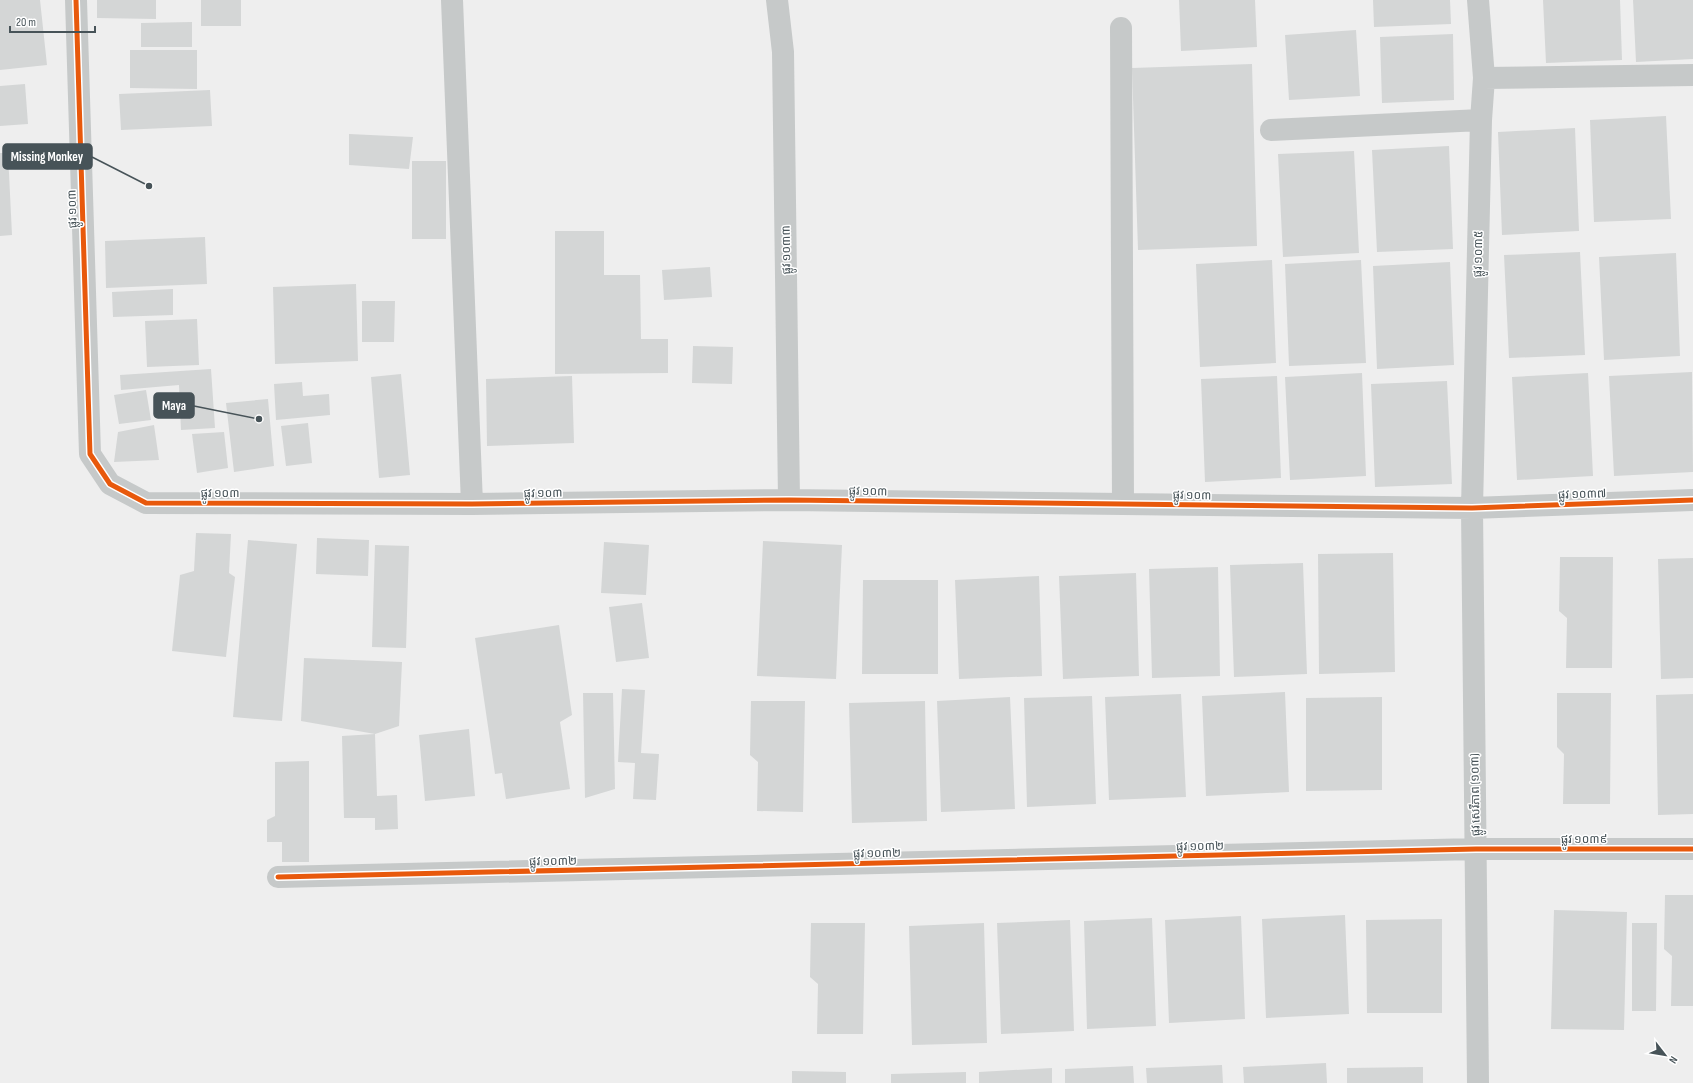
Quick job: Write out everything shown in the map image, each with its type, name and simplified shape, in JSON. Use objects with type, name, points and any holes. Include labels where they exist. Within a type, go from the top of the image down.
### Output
[{"type":"street","name":"ផ្លូវ ១០៣","points":[[76,0],[90,454],[110,484],[146,503],[472,504],[789,500],[1472,508]]},
{"type":"street","points":[[452,0],[472,504]]},
{"type":"street","name":"ផ្លូវ ១០៣៣","points":[[777,0],[783,52],[789,500]]},
{"type":"street","name":"ផ្លូវ ១០៣៥","points":[[1472,508],[1481,120],[1484,78],[1478,0]]},
{"type":"street","points":[[1121,28],[1123,504]]},
{"type":"street","points":[[1484,78],[1693,75]]},
{"type":"street","points":[[1271,130],[1481,120]]},
{"type":"street","name":"ផ្លូវ ១០៣៧","points":[[1472,508],[1693,500]]},
{"type":"street","name":"ផ្លូវ សេរីភាព (១០៣)","points":[[1472,508],[1478,1083]]},
{"type":"street","name":"ផ្លូវ ១០៣៩","points":[[1476,849],[1693,849]]},
{"type":"street","name":"ផ្លូវ ១០៣២","points":[[278,877],[1476,849]]},
{"type":"building","points":[[0,0],[40,0],[47,65],[0,70]]},
{"type":"building","points":[[97,0],[156,0],[156,19],[97,18]]},
{"type":"building","points":[[201,0],[241,0],[241,26],[201,26]]},
{"type":"building","points":[[1179,0],[1255,0],[1257,47],[1181,51]]},
{"type":"building","points":[[1373,0],[1450,0],[1451,24],[1374,27]]},
{"type":"building","points":[[1543,0],[1620,0],[1622,60],[1546,63]]},
{"type":"building","points":[[1633,0],[1693,0],[1693,59],[1636,62]]},
{"type":"building","points":[[192,22],[192,47],[141,47],[141,23]]},
{"type":"building","points":[[1356,30],[1360,96],[1289,100],[1285,35]]},
{"type":"building","points":[[1453,34],[1454,100],[1382,103],[1380,37]]},
{"type":"building","points":[[130,50],[197,50],[197,89],[130,88]]},
{"type":"building","points":[[1252,64],[1257,246],[1138,250],[1132,68]]},
{"type":"building","points":[[25,84],[28,124],[0,126],[0,86]]},
{"type":"building","points":[[210,90],[212,126],[121,130],[119,94]]},
{"type":"building","points":[[1666,116],[1671,219],[1594,222],[1590,120]]},
{"type":"building","points":[[1575,128],[1579,231],[1502,235],[1498,132]]},
{"type":"building","points":[[349,134],[413,137],[409,169],[349,165]]},
{"type":"building","points":[[1449,146],[1453,249],[1377,252],[1372,150]]},
{"type":"building","points":[[1354,151],[1359,253],[1283,257],[1278,154]]},
{"type":"building","points":[[0,153],[8,153],[12,235],[0,236]]},
{"type":"building","points":[[412,161],[446,161],[446,239],[412,239]]},
{"type":"building","points":[[555,231],[604,231],[604,275],[640,275],[641,339],[668,339],[668,373],[555,374]]},
{"type":"building","points":[[205,237],[207,284],[106,288],[105,241]]},
{"type":"building","points":[[1580,252],[1585,355],[1509,358],[1504,255]]},
{"type":"building","points":[[1676,253],[1680,356],[1604,360],[1599,257]]},
{"type":"building","points":[[1272,260],[1276,363],[1200,367],[1196,264]]},
{"type":"building","points":[[1361,260],[1366,363],[1289,366],[1285,264]]},
{"type":"building","points":[[1450,262],[1454,365],[1377,369],[1373,266]]},
{"type":"building","points":[[710,267],[712,297],[664,300],[662,270]]},
{"type":"building","points":[[356,284],[358,361],[275,364],[273,287]]},
{"type":"building","points":[[173,289],[173,315],[113,317],[112,292]]},
{"type":"building","points":[[362,301],[395,301],[394,342],[362,342]]},
{"type":"building","points":[[197,319],[199,365],[147,367],[145,321]]},
{"type":"building","points":[[693,346],[733,347],[732,384],[692,383]]},
{"type":"building","points":[[211,369],[215,428],[181,430],[179,385],[121,390],[120,375]]},
{"type":"building","points":[[1692,372],[1693,472],[1614,476],[1609,376]]},
{"type":"building","points":[[1362,373],[1366,476],[1290,480],[1285,377]]},
{"type":"building","points":[[1588,373],[1593,476],[1517,480],[1512,377]]},
{"type":"building","points":[[401,374],[410,475],[379,478],[371,377]]},
{"type":"building","points":[[572,376],[574,443],[487,446],[486,379]]},
{"type":"building","points":[[1277,376],[1281,478],[1205,482],[1201,379]]},
{"type":"building","points":[[1447,381],[1452,484],[1375,487],[1371,384]]},
{"type":"building","points":[[302,382],[303,396],[329,394],[330,415],[276,420],[274,384]]},
{"type":"building","points":[[146,390],[151,420],[119,424],[114,395]]},
{"type":"building","points":[[268,399],[274,466],[234,472],[226,403]]},
{"type":"building","points":[[308,423],[312,463],[286,466],[281,426]]},
{"type":"building","points":[[154,425],[159,460],[114,462],[118,432]]},
{"type":"building","points":[[224,432],[228,468],[197,473],[192,434]]},
{"type":"building","points":[[196,533],[231,534],[229,573],[235,577],[226,657],[172,651],[180,575],[194,571]]},
{"type":"building","points":[[317,538],[369,540],[368,576],[316,574]]},
{"type":"building","points":[[248,540],[297,544],[282,721],[233,717]]},
{"type":"building","points":[[763,541],[842,545],[836,679],[757,676]]},
{"type":"building","points":[[604,542],[649,545],[646,595],[601,593]]},
{"type":"building","points":[[375,545],[409,546],[406,648],[372,647]]},
{"type":"building","points":[[1393,553],[1395,672],[1319,674],[1318,554]]},
{"type":"building","points":[[1560,557],[1613,557],[1612,668],[1566,668],[1567,618],[1559,611]]},
{"type":"building","points":[[1693,558],[1693,678],[1661,679],[1658,559]]},
{"type":"building","points":[[1303,563],[1307,674],[1234,677],[1230,565]]},
{"type":"building","points":[[1218,567],[1220,676],[1152,678],[1149,569]]},
{"type":"building","points":[[1136,573],[1139,676],[1063,679],[1059,576]]},
{"type":"building","points":[[1039,576],[1042,676],[959,679],[955,580]]},
{"type":"building","points":[[863,580],[938,580],[938,674],[862,674]]},
{"type":"building","points":[[642,603],[649,658],[616,662],[609,607]]},
{"type":"building","points":[[559,625],[572,715],[560,722],[570,789],[506,799],[502,773],[495,774],[475,638]]},
{"type":"building","points":[[304,658],[402,662],[399,726],[375,734],[301,721]]},
{"type":"building","points":[[622,689],[645,690],[641,753],[659,754],[656,800],[633,799],[635,763],[618,762]]},
{"type":"building","points":[[1285,692],[1289,792],[1206,796],[1202,696]]},
{"type":"building","points":[[583,693],[613,693],[615,789],[585,798]]},
{"type":"building","points":[[1557,693],[1611,693],[1610,804],[1563,804],[1564,754],[1557,747]]},
{"type":"building","points":[[1181,694],[1186,797],[1109,800],[1105,697]]},
{"type":"building","points":[[1693,694],[1693,814],[1658,815],[1656,695]]},
{"type":"building","points":[[1092,696],[1096,804],[1027,807],[1024,698]]},
{"type":"building","points":[[1010,697],[1015,809],[941,812],[937,701]]},
{"type":"building","points":[[1382,697],[1382,790],[1306,791],[1306,698]]},
{"type":"building","points":[[751,701],[805,701],[803,812],[757,811],[758,762],[750,755]]},
{"type":"building","points":[[925,701],[927,821],[852,823],[849,703]]},
{"type":"building","points":[[469,729],[475,796],[425,801],[419,735]]},
{"type":"building","points":[[375,734],[377,796],[397,795],[398,829],[375,830],[375,818],[344,818],[342,736]]},
{"type":"building","points":[[309,761],[309,862],[282,862],[282,842],[267,842],[267,820],[275,816],[275,762]]},
{"type":"building","points":[[1665,895],[1693,895],[1693,1006],[1671,1006],[1672,956],[1664,949]]},
{"type":"building","points":[[1554,910],[1627,912],[1624,1030],[1551,1029]]},
{"type":"building","points":[[1345,915],[1349,1014],[1266,1018],[1262,919]]},
{"type":"building","points":[[1241,916],[1245,1019],[1169,1023],[1165,920]]},
{"type":"building","points":[[1152,918],[1156,1026],[1087,1029],[1084,921]]},
{"type":"building","points":[[1442,919],[1442,1013],[1367,1013],[1366,920]]},
{"type":"building","points":[[1070,920],[1074,1031],[1001,1034],[997,923]]},
{"type":"building","points":[[811,923],[865,923],[863,1034],[817,1034],[818,984],[810,977]]},
{"type":"building","points":[[984,923],[987,1043],[912,1045],[909,926]]},
{"type":"building","points":[[1632,923],[1657,923],[1656,1011],[1632,1011]]},
{"type":"building","points":[[1326,1063],[1327,1083],[1244,1083],[1243,1067]]},
{"type":"building","points":[[1222,1065],[1223,1083],[1147,1083],[1146,1068]]},
{"type":"building","points":[[1133,1066],[1134,1083],[1065,1083],[1065,1069]]},
{"type":"building","points":[[1423,1067],[1423,1083],[1347,1083],[1347,1068]]},
{"type":"building","points":[[1052,1068],[1052,1083],[979,1083],[979,1072]]},
{"type":"building","points":[[792,1071],[846,1072],[846,1083],[792,1083]]},
{"type":"building","points":[[966,1072],[966,1083],[891,1083],[891,1074]]},
{"type":"cycle path","points":[[76,0],[90,454],[110,484],[146,503],[472,504],[789,500],[1472,508],[1693,500]]},
{"type":"cycle path","points":[[278,877],[1476,849],[1693,849]]},
{"type":"place","name":"Missing Monkey","points":[[149,186]]},
{"type":"place","name":"Maya","points":[[259,419]]}]
